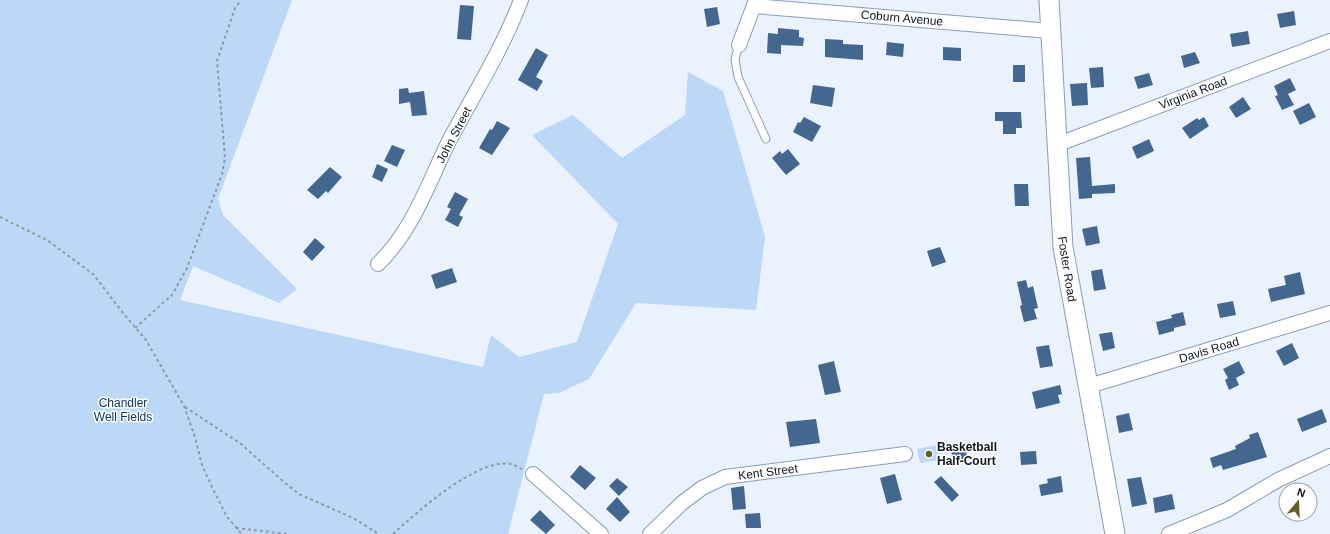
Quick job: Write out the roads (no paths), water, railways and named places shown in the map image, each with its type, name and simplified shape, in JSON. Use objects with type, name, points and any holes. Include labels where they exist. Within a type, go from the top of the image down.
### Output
[{"type":"street","name":"John Street","points":[[378,264],[389,254],[407,230],[450,141],[498,52],[521,0]]},
{"type":"street","name":"Foster Road","points":[[1049,0],[1056,145],[1063,247],[1115,534]]},
{"type":"street","name":"Coburn Avenue","points":[[755,3],[1050,31]]},
{"type":"street","points":[[739,45],[755,3]]},
{"type":"street","name":"Virginia Road","points":[[1056,145],[1330,41]]},
{"type":"street","name":"Davis Road","points":[[1089,386],[1330,313]]},
{"type":"street","name":"Kent Street","points":[[650,534],[682,502],[702,488],[725,477],[905,454]]},
{"type":"street","points":[[1169,534],[1227,510],[1278,480],[1330,456]]},
{"type":"street","points":[[533,474],[601,534]]},
{"type":"lane","points":[[739,45],[735,59],[738,77],[766,139]]},
{"type":"place","name":"Basketball Half-Court","points":[[929,454]]},
{"type":"park label","name":"Chandler Well Fields","points":[[123,410]]}]
